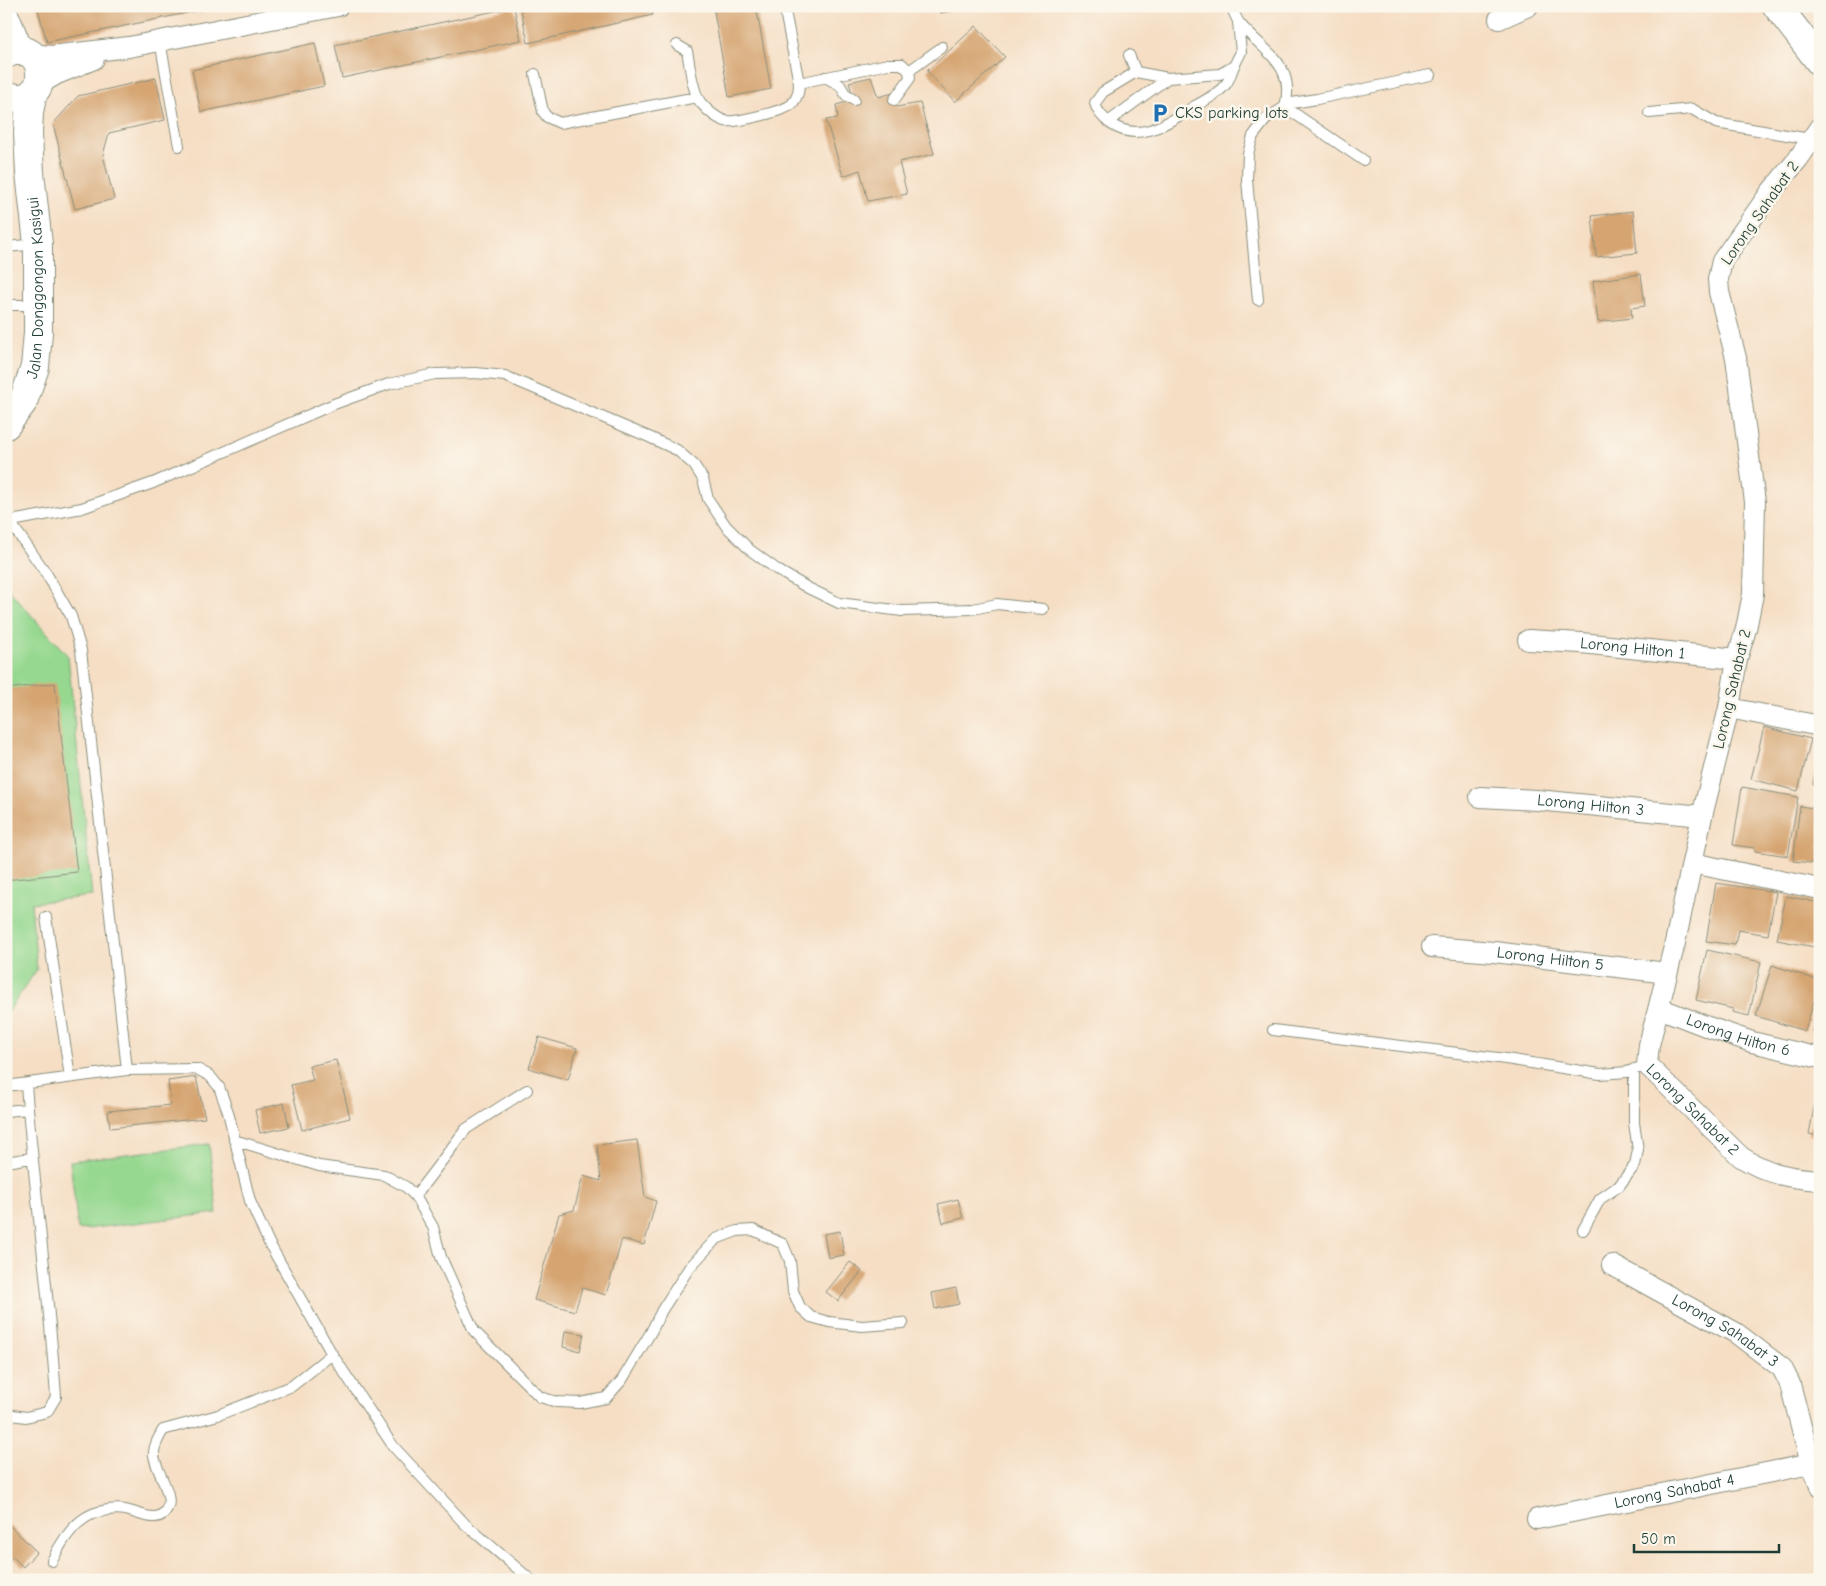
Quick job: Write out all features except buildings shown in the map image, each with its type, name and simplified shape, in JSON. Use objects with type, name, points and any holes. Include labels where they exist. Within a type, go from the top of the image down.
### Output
[{"type":"street","points":[[18,53],[51,56],[129,47],[338,6]]},
{"type":"street","points":[[1499,19],[1528,6]]},
{"type":"street","points":[[1777,6],[1820,62]]},
{"type":"street","points":[[6,19],[18,53]]},
{"type":"street","points":[[26,90],[83,63],[129,47]]},
{"type":"street","points":[[18,53],[35,58],[41,70],[26,90],[30,173]]},
{"type":"street","points":[[6,105],[30,173]]},
{"type":"street","name":"Lorong Sahabat 2","points":[[1815,133],[1798,159],[1770,193],[1722,261],[1718,279],[1718,292],[1736,358],[1744,405],[1755,502],[1753,594],[1729,708],[1702,816],[1659,1008],[1641,1067],[1741,1157],[1758,1168],[1796,1178],[1820,1180]]},
{"type":"street","name":"Jalan Donggongon Kasigui","points":[[6,425],[23,402],[36,367],[38,244],[30,173]]},
{"type":"street","name":"Lorong Hilton 1","points":[[1528,640],[1738,659]]},
{"type":"street","points":[[1729,708],[1820,726]]},
{"type":"street","name":"Lorong Hilton 3","points":[[1480,797],[1537,800],[1702,816]]},
{"type":"street","points":[[1692,863],[1820,889]]},
{"type":"street","name":"Lorong Hilton 5","points":[[1432,947],[1494,952],[1667,974]]},
{"type":"street","name":"Lorong Hilton 6","points":[[1659,1008],[1752,1042],[1820,1058]]},
{"type":"street","name":"Lorong Sahabat 3","points":[[1612,1265],[1736,1333],[1782,1368],[1790,1384],[1811,1464],[1820,1486]]},
{"type":"street","name":"Lorong Sahabat 4","points":[[1537,1519],[1811,1464]]},
{"type":"lane","points":[[677,45],[687,51],[697,97],[708,110],[723,120],[730,122],[779,111],[791,105],[798,95],[799,82],[784,6]]},
{"type":"lane","points":[[1231,6],[1238,22],[1241,52],[1227,83],[1212,96],[1170,122],[1150,131],[1128,132],[1118,129],[1108,122],[1096,109],[1095,103],[1103,92],[1136,72],[1168,78],[1220,74],[1234,66]]},
{"type":"lane","points":[[1238,22],[1255,40],[1272,53],[1282,67],[1289,94],[1286,106]]},
{"type":"lane","points":[[160,41],[179,146]]},
{"type":"lane","points":[[909,71],[942,47]]},
{"type":"lane","points":[[1129,55],[1136,72]]},
{"type":"lane","points":[[799,82],[888,64],[902,64],[909,71],[910,78],[894,100]]},
{"type":"lane","points":[[535,74],[543,112],[547,117],[560,123],[697,97]]},
{"type":"lane","points":[[1258,300],[1247,180],[1248,154],[1253,136],[1267,118],[1286,106],[1430,75]]},
{"type":"lane","points":[[826,77],[840,85],[846,95],[854,100]]},
{"type":"lane","points":[[1108,122],[1168,78]]},
{"type":"lane","points":[[1286,106],[1363,160]]},
{"type":"lane","points":[[1649,113],[1692,109],[1716,123],[1815,133]]},
{"type":"lane","points":[[6,247],[38,244]]},
{"type":"lane","points":[[6,305],[38,305]]},
{"type":"lane","points":[[127,1070],[80,650],[71,616],[46,574],[8,522],[82,508],[153,483],[363,392],[435,374],[476,373],[505,376],[677,450],[694,465],[703,479],[708,499],[726,526],[750,550],[800,584],[839,603],[902,611],[973,609],[997,604],[1044,609]]},
{"type":"lane","points":[[46,917],[70,1077]]},
{"type":"lane","points":[[1273,1030],[1506,1059],[1600,1074],[1627,1072],[1641,1067],[1634,1123],[1638,1150],[1635,1165],[1620,1186],[1600,1199],[1583,1230]]},
{"type":"lane","points":[[6,1086],[127,1070],[197,1069],[210,1076],[219,1087],[228,1112],[250,1201],[269,1243],[332,1354],[393,1446],[465,1524],[531,1580]]},
{"type":"lane","points":[[6,1414],[26,1417],[47,1412],[56,1397],[26,1084]]},
{"type":"lane","points":[[415,1196],[466,1129],[527,1090]]},
{"type":"lane","points":[[6,1111],[28,1109]]},
{"type":"lane","points":[[234,1140],[319,1166],[384,1175],[406,1187],[415,1196],[433,1228],[441,1257],[474,1331],[540,1398],[580,1404],[606,1398],[622,1380],[662,1310],[689,1268],[716,1239],[737,1231],[754,1230],[782,1244],[790,1261],[793,1291],[800,1307],[811,1316],[829,1322],[862,1326],[903,1323]]},
{"type":"lane","points":[[6,1162],[32,1158]]},
{"type":"lane","points":[[52,1561],[73,1528],[84,1518],[97,1512],[113,1509],[126,1510],[153,1518],[162,1515],[168,1507],[169,1499],[154,1454],[163,1430],[218,1415],[292,1386],[332,1354]]},
{"type":"green space","points":[[6,587],[68,656],[92,896],[31,903],[37,969],[6,1015]]},
{"type":"green space","points":[[209,1144],[217,1213],[78,1230],[70,1161]]},
{"type":"place","name":"CKS parking lots","points":[[1160,113]]}]
